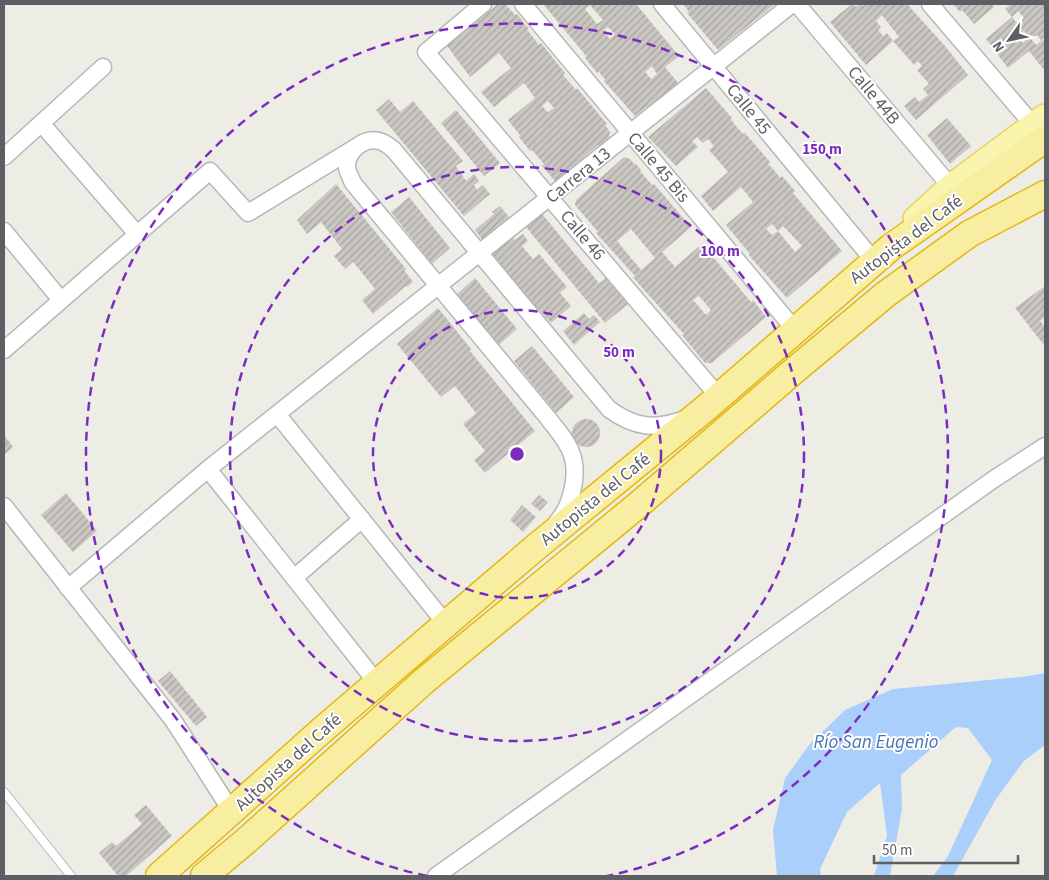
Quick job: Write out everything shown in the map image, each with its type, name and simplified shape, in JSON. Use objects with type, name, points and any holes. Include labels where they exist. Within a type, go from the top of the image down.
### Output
[{"type":"highway","name":"Autopista del Café","points":[[159,876],[321,731],[536,547],[713,402],[882,254],[1041,127]]},
{"type":"highway","name":"Autopista del Café","points":[[204,876],[247,840],[424,681],[638,505],[886,294],[969,234],[1045,194]]},
{"type":"main road","points":[[882,254],[922,213],[951,187],[1041,127]]},
{"type":"street","name":"Calle 46","points":[[483,4],[426,52],[550,197],[713,402]]},
{"type":"street","name":"Calle 45 Bis","points":[[523,4],[795,330]]},
{"type":"street","name":"Calle 45","points":[[662,4],[714,66],[882,254]]},
{"type":"street","name":"Carrera 13","points":[[68,588],[208,469],[792,4]]},
{"type":"street","name":"Calle 44B","points":[[797,4],[951,187]]},
{"type":"street","points":[[930,4],[1041,127]]},
{"type":"street","points":[[4,157],[103,67]]},
{"type":"street","points":[[41,123],[137,234]]},
{"type":"street","points":[[4,350],[210,171],[248,212],[367,140],[380,141],[393,149],[609,409],[621,418],[646,426],[664,425],[683,419],[713,402]]},
{"type":"street","points":[[356,147],[349,157],[347,167],[353,183],[548,418],[565,440],[572,455],[574,468],[570,498],[562,517],[536,547]]},
{"type":"street","points":[[4,232],[61,300]]},
{"type":"street","points":[[277,414],[446,624]]},
{"type":"street","points":[[436,876],[985,484],[1045,446]]},
{"type":"street","points":[[208,469],[377,683]]},
{"type":"street","points":[[4,506],[173,720],[232,812]]},
{"type":"street","points":[[294,578],[362,519]]},
{"type":"lane","points":[[4,792],[71,876]]},
{"type":"water","name":"Río San Eugenio","points":[[1045,673],[1045,745],[1024,761],[996,799],[953,876],[933,876],[948,856],[992,760],[968,728],[956,727],[901,775],[902,809],[890,876],[874,876],[887,835],[880,783],[847,812],[820,869],[821,876],[777,876],[773,830],[785,778],[810,744],[845,710],[893,689],[1022,677]]},
{"type":"building","points":[[498,4],[505,4],[515,15],[517,14],[539,45],[541,43],[565,73],[563,75],[576,90],[577,88],[607,124],[605,125],[611,137],[599,147],[598,145],[584,157],[585,159],[555,181],[542,166],[544,164],[519,137],[520,135],[508,120],[535,98],[524,83],[494,107],[481,92],[511,68],[499,53],[470,77],[447,46]],"holes":[[[548,101],[554,108],[548,112],[542,106]]]},
{"type":"building","points":[[543,4],[636,4],[679,56],[665,67],[679,84],[648,109],[647,107],[635,116],[604,81],[605,79],[599,72],[597,73],[585,58],[587,57]],"holes":[[[590,5],[603,20],[597,24],[585,9]],[[608,27],[615,34],[610,39],[603,31]],[[652,66],[657,74],[651,79],[645,72]]]},
{"type":"building","points":[[683,4],[775,4],[718,50],[687,13],[689,12]]},
{"type":"building","points":[[852,4],[856,7],[860,4],[863,6],[865,4],[907,4],[968,75],[916,120],[904,106],[915,97],[919,102],[928,95],[923,89],[929,84],[917,70],[922,66],[918,61],[914,65],[893,41],[866,65],[830,22]],"holes":[[[882,15],[899,37],[893,41],[887,33],[883,36],[878,30],[881,27],[876,21]]]},
{"type":"building","points":[[953,4],[992,4],[994,7],[974,24],[962,10],[960,12]]},
{"type":"building","points":[[1011,4],[1045,4],[1045,37],[1041,40],[1037,35],[1031,39],[1036,45],[1043,39],[1045,42],[1045,71],[1029,51],[1008,68],[986,39],[1012,17],[1005,9]],"holes":[[[1018,11],[1024,18],[1017,23],[1012,17]],[[1024,31],[1029,37],[1023,43],[1017,36]]]},
{"type":"building","points":[[706,88],[732,118],[735,125],[743,134],[745,133],[770,162],[768,164],[780,178],[782,176],[795,191],[793,193],[842,251],[787,298],[754,261],[726,225],[753,202],[741,187],[713,211],[701,196],[728,172],[709,150],[714,146],[708,139],[703,143],[697,137],[692,141],[698,147],[676,166],[648,137]],"holes":[[[772,224],[778,231],[772,235],[766,229]],[[783,226],[802,246],[795,252],[778,231]]]},
{"type":"building","points":[[389,99],[400,112],[413,101],[463,161],[456,166],[466,181],[474,174],[479,181],[474,185],[477,190],[483,185],[490,194],[464,216],[376,110]]},
{"type":"building","points":[[456,110],[500,163],[484,176],[441,123]]},
{"type":"building","points":[[947,118],[971,146],[950,164],[927,135]]},
{"type":"building","points":[[624,157],[630,159],[691,227],[662,252],[675,267],[702,244],[766,317],[712,363],[705,363],[682,335],[684,334],[596,233],[598,232],[575,205],[576,200]],"holes":[[[631,229],[655,258],[641,270],[617,241]],[[699,296],[711,310],[706,315],[693,300]]]},
{"type":"building","points":[[336,184],[406,269],[404,270],[413,282],[373,314],[362,300],[375,289],[353,262],[345,269],[334,256],[342,249],[321,222],[307,234],[297,220]]},
{"type":"building","points":[[409,197],[450,248],[432,264],[391,212]]},
{"type":"building","points":[[533,203],[599,283],[594,287],[606,278],[628,304],[605,323],[517,216]]},
{"type":"building","points":[[500,206],[517,227],[510,234],[515,240],[523,234],[528,241],[522,246],[533,259],[539,254],[567,287],[560,293],[571,306],[551,323],[484,244],[475,230],[494,214],[492,212]]},
{"type":"building","points":[[475,278],[517,329],[499,345],[457,294]]},
{"type":"building","points":[[1045,286],[1045,317],[1040,321],[1045,327],[1045,342],[1043,344],[1015,308]]},
{"type":"building","points":[[438,308],[471,349],[470,351],[535,431],[485,473],[474,460],[485,451],[463,424],[476,413],[455,386],[441,397],[397,344]]},
{"type":"building","points":[[584,313],[589,319],[594,315],[600,322],[574,345],[563,331]]},
{"type":"building","points":[[532,346],[574,397],[556,413],[514,361]]},
{"type":"building","points":[[586,419],[596,423],[600,433],[596,443],[586,447],[576,443],[572,433],[576,423]]},
{"type":"building","points":[[4,435],[13,447],[4,455]]},
{"type":"building","points":[[66,493],[97,531],[73,552],[41,515]]},
{"type":"building","points":[[539,495],[548,502],[540,511],[531,504]]},
{"type":"building","points":[[522,505],[536,517],[523,532],[510,520]]},
{"type":"building","points":[[170,671],[207,717],[196,726],[158,681]]},
{"type":"building","points":[[146,805],[172,836],[126,876],[118,876],[99,853],[112,842],[116,846],[142,824],[134,815]]}]
